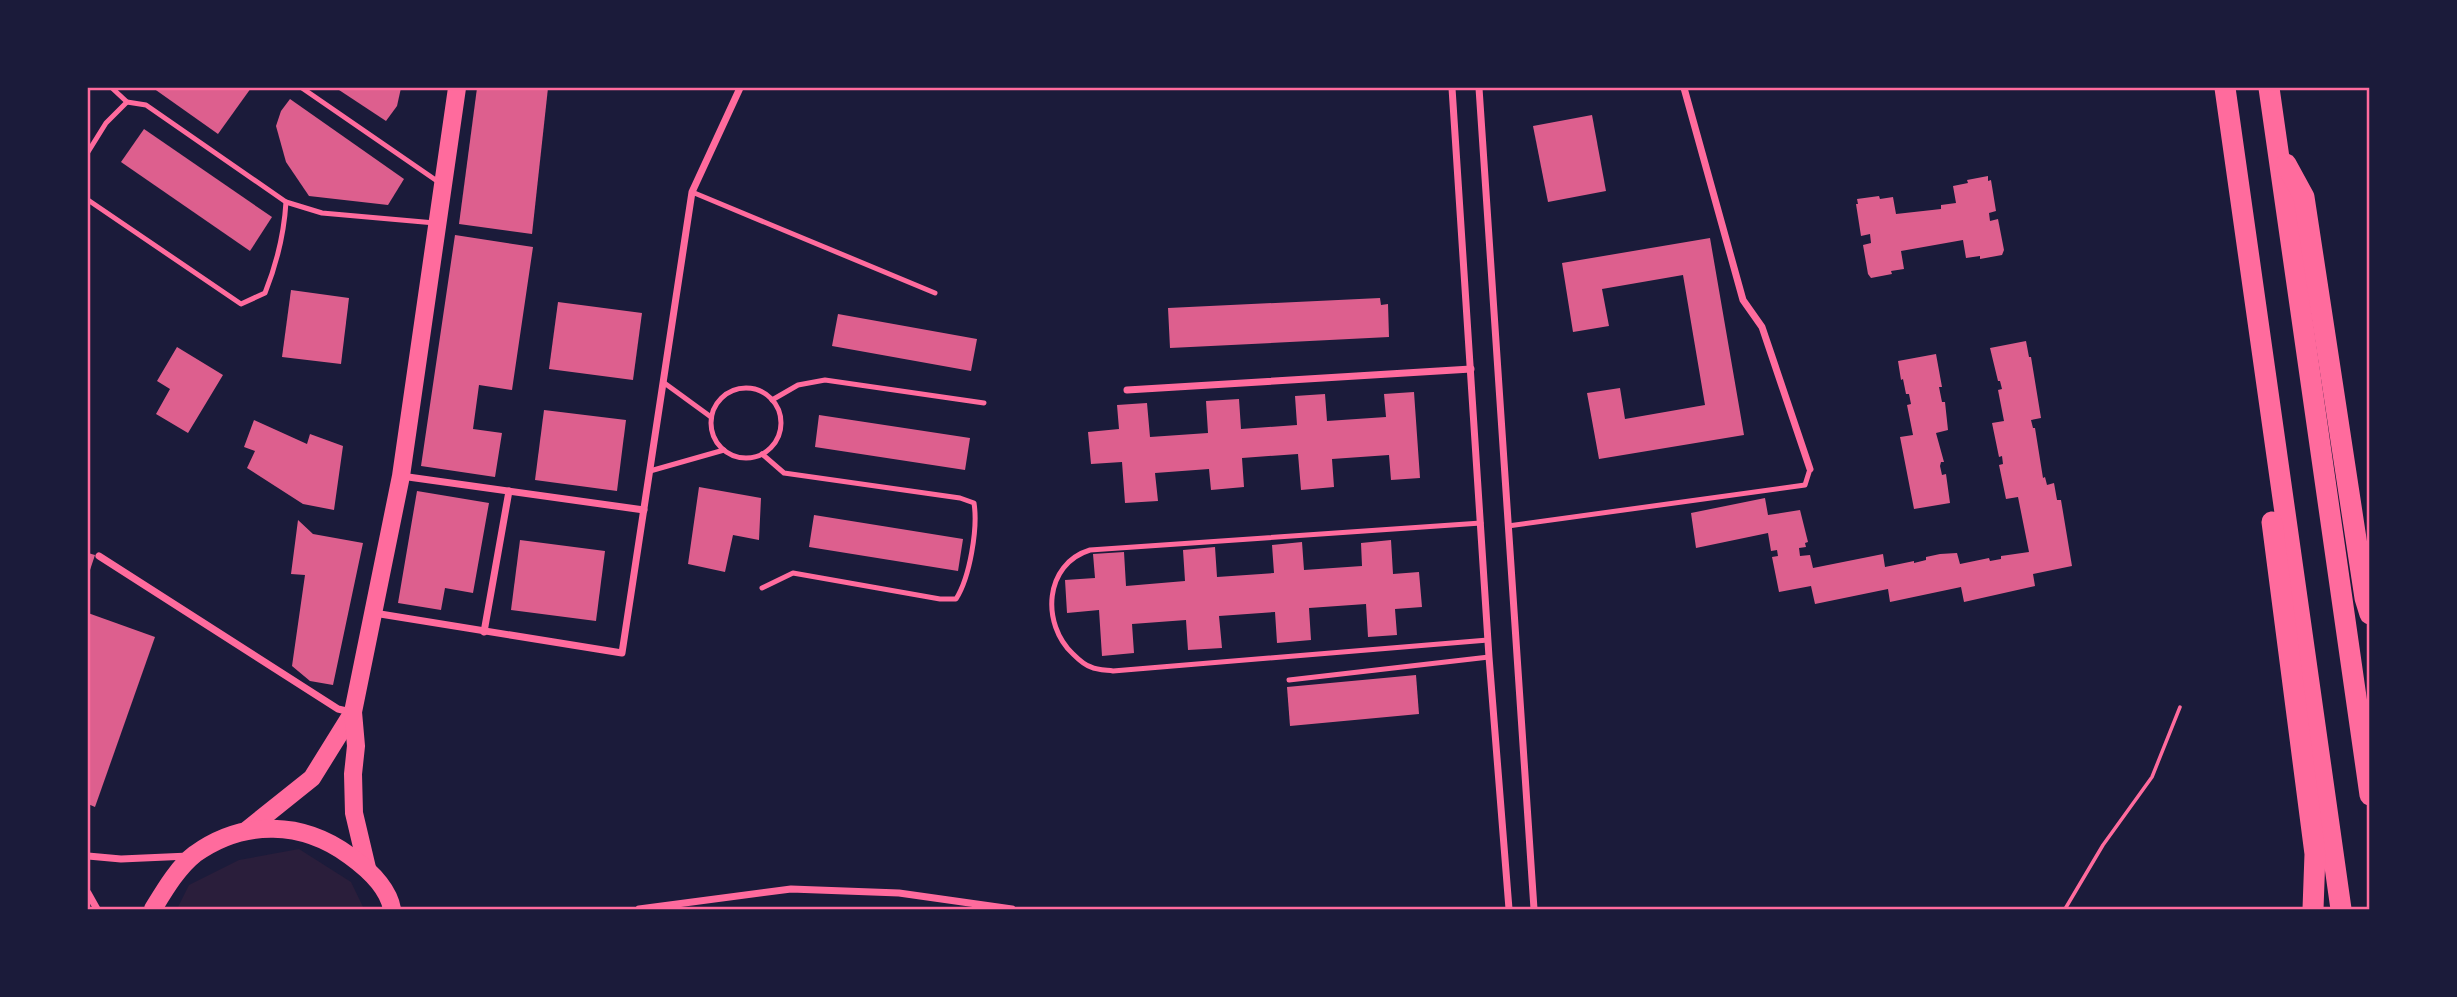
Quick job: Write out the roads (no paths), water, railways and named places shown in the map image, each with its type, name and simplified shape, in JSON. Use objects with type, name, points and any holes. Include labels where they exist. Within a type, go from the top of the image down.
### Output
[{"type":"highway","points":[[2225,88],[2342,909]]},
{"type":"highway","points":[[2269,88],[2370,795]]},
{"type":"highway","points":[[2279,149],[2304,197],[2370,614]]},
{"type":"highway","points":[[2271,416],[2265,469],[2315,854],[2313,909]]},
{"type":"main road","points":[[367,868],[354,813],[353,774],[356,746],[353,712],[401,476],[457,88]]},
{"type":"main road","points":[[246,831],[312,778],[353,712]]},
{"type":"main road","points":[[153,909],[193,855],[212,844],[246,831],[270,828],[294,829],[331,842],[367,868],[393,904]]},
{"type":"street","points":[[373,613],[622,653],[692,192],[740,88]]},
{"type":"street","points":[[1452,88],[1489,657],[1509,909]]},
{"type":"street","points":[[1479,88],[1534,909]]},
{"type":"street","points":[[1684,88],[1743,300],[1762,327],[1810,469]]},
{"type":"street","points":[[1127,390],[1471,369]]},
{"type":"street","points":[[401,476],[644,510]]},
{"type":"street","points":[[484,632],[509,491]]},
{"type":"street","points":[[99,556],[338,709],[353,712]]},
{"type":"street","points":[[88,856],[121,859],[193,855]]},
{"type":"street","points":[[639,909],[791,889],[899,892],[1012,909]]},
{"type":"street","points":[[88,893],[97,909]]},
{"type":"lane","points":[[112,88],[127,102],[146,105],[286,202],[323,213],[438,223]]},
{"type":"lane","points":[[302,88],[443,185]]},
{"type":"lane","points":[[88,152],[106,123],[127,102]]},
{"type":"lane","points":[[692,192],[935,293]]},
{"type":"lane","points":[[88,200],[241,304],[265,293],[276,265],[284,230],[286,202]]},
{"type":"lane","points":[[772,400],[799,385],[825,380],[984,403]]},
{"type":"lane","points":[[663,382],[712,417]]},
{"type":"lane","points":[[740,389],[752,389],[772,400],[778,410],[781,428],[772,447],[749,458],[737,457],[724,450],[716,441],[712,417],[718,402],[727,394],[740,389]]},
{"type":"lane","points":[[650,471],[724,450]]},
{"type":"lane","points":[[762,454],[783,473],[960,498],[974,503],[976,517],[964,586],[956,599],[940,599],[793,573],[762,588]]},
{"type":"lane","points":[[1508,526],[1805,485],[1810,469]]},
{"type":"lane","points":[[1481,523],[1090,550],[1067,562],[1056,579],[1052,621],[1056,634],[1082,662],[1090,667],[1113,671],[1488,640]]},
{"type":"lane","points":[[1289,680],[1489,657]]}]
